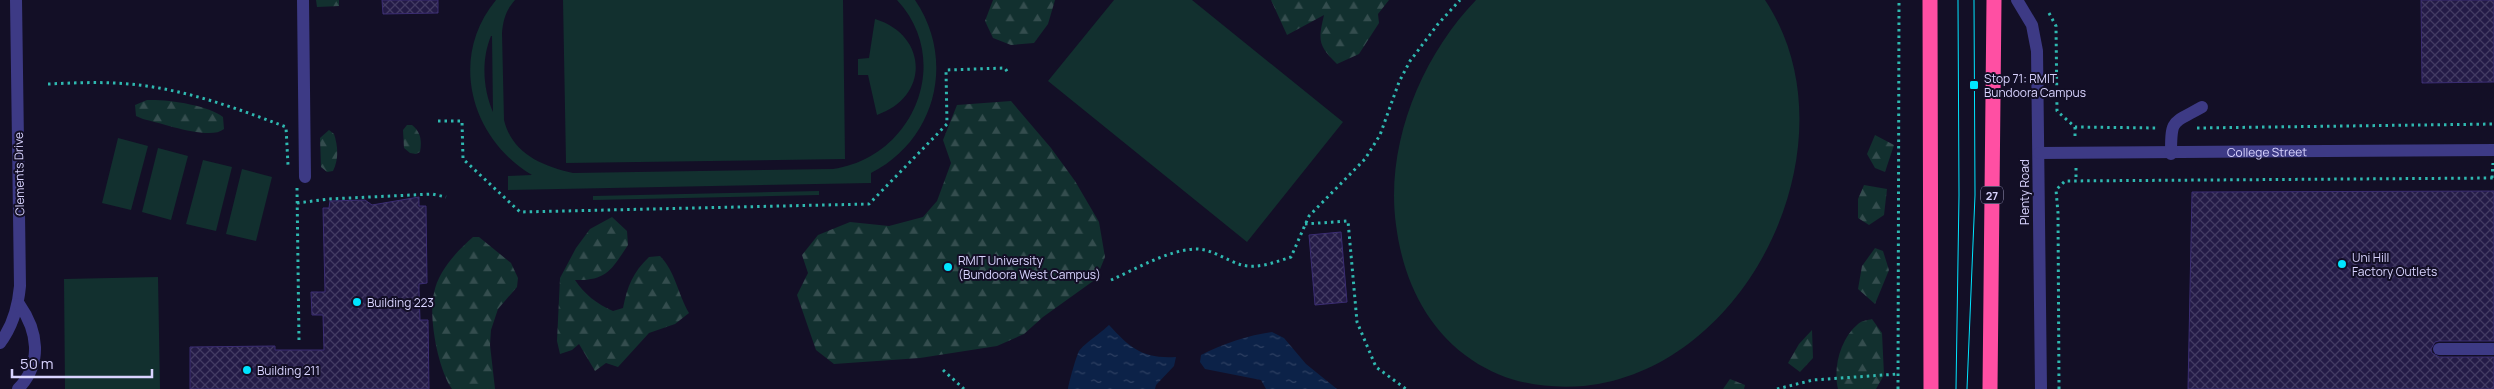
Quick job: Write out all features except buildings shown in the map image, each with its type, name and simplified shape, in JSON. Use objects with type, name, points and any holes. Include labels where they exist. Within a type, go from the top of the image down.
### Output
[{"type":"highway","points":[[1930,0],[1930,389]]},
{"type":"highway","name":"27","points":[[1990,389],[1994,0]]},
{"type":"street","name":"Clements Drive","points":[[0,343],[13,321],[19,304],[16,0]]},
{"type":"street","points":[[300,179],[302,0]]},
{"type":"street","name":"Plenty Road","points":[[2017,0],[2032,25],[2038,51],[2040,389]]},
{"type":"street","points":[[2172,154],[2171,128],[2175,122],[2202,107]]},
{"type":"street","name":"College Street","points":[[2039,153],[2172,154],[2494,150]]},
{"type":"street","points":[[18,389],[29,377],[36,354],[29,318],[19,304]]},
{"type":"street","points":[[2439,350],[2494,349]]},
{"type":"path","points":[[1111,280],[1166,256],[1196,249],[1227,257],[1242,265],[1268,265],[1291,257],[1309,216],[1365,158],[1380,135],[1399,82],[1410,61],[1438,24],[1460,0]]},
{"type":"path","points":[[1898,389],[1899,0]]},
{"type":"path","points":[[2049,13],[2056,26],[2057,111],[2075,127],[2171,128],[2494,124]]},
{"type":"path","points":[[438,121],[462,121],[463,159],[520,212],[870,204],[947,124],[946,70],[1004,68],[1008,72]]},
{"type":"path","points":[[48,84],[113,83],[138,85],[198,97],[241,110],[286,127],[289,173]]},
{"type":"path","points":[[2059,389],[2058,213],[2056,190],[2065,181],[2494,178]]},
{"type":"path","points":[[299,342],[298,203],[300,179]]},
{"type":"path","points":[[298,203],[329,199],[432,194],[446,197]]},
{"type":"path","points":[[1305,224],[1348,221],[1357,322],[1376,368],[1406,389]]},
{"type":"path","points":[[943,370],[964,389]]},
{"type":"path","points":[[1777,389],[1813,380],[1898,374]]},
{"type":"green space","points":[[316,0],[339,0],[339,6],[317,7]]},
{"type":"green space","points":[[496,0],[515,0],[506,15],[502,33],[504,120],[514,141],[530,156],[539,162],[573,173],[833,169],[861,161],[885,147],[903,127],[916,103],[923,77],[922,51],[914,24],[897,0],[915,0],[928,23],[935,48],[936,72],[933,97],[924,120],[911,140],[893,159],[871,173],[871,183],[508,190],[508,176],[532,175],[511,160],[494,141],[481,119],[473,96],[470,71],[473,47],[481,23]],"holes":[[[492,36],[493,112],[487,94],[484,74],[488,45]]]},
{"type":"green space","points":[[563,0],[843,0],[845,159],[566,163]]},
{"type":"green space","points":[[993,0],[1055,0],[1048,24],[1034,43],[1011,45],[993,38],[985,21]]},
{"type":"green space","points":[[1114,0],[1192,0],[1343,122],[1247,242],[1048,81]]},
{"type":"green space","points":[[1271,0],[1389,0],[1378,14],[1379,23],[1359,54],[1337,64],[1326,52],[1321,42],[1320,37],[1324,15],[1287,35]]},
{"type":"green space","points":[[1476,0],[1765,0],[1791,56],[1799,117],[1793,179],[1772,239],[1739,293],[1696,338],[1644,370],[1584,386],[1540,385],[1512,379],[1485,368],[1456,348],[1430,318],[1419,301],[1404,265],[1399,245],[1394,195],[1396,164],[1411,104],[1424,75],[1456,23]]},
{"type":"green space","points":[[875,19],[892,27],[905,38],[913,52],[916,66],[914,81],[906,95],[894,106],[877,115],[868,75],[858,75],[858,59],[869,58]]},
{"type":"green space","points":[[147,100],[176,102],[208,109],[223,117],[224,129],[208,133],[197,132],[136,116],[135,105]]},
{"type":"green space","points":[[1011,101],[1051,148],[1075,181],[1099,222],[1105,257],[1096,279],[1043,317],[1024,334],[997,346],[920,358],[834,364],[816,350],[797,295],[808,273],[802,255],[818,235],[850,222],[889,226],[923,217],[937,201],[951,163],[943,140],[957,105]]},
{"type":"green space","points":[[407,125],[412,125],[420,137],[420,152],[416,154],[410,153],[404,148],[403,130]]},
{"type":"green space","points":[[329,130],[334,134],[337,152],[333,171],[327,172],[321,167],[320,138]]},
{"type":"green space","points":[[1875,135],[1894,145],[1885,172],[1875,168],[1867,154]]},
{"type":"green space","points":[[118,138],[148,146],[131,210],[102,203]]},
{"type":"green space","points":[[158,148],[188,156],[171,220],[142,212]]},
{"type":"green space","points":[[203,160],[232,167],[216,231],[186,224]]},
{"type":"green space","points":[[242,169],[272,177],[256,241],[226,234]]},
{"type":"green space","points":[[1864,185],[1887,189],[1884,215],[1869,225],[1858,218],[1858,199]]},
{"type":"green space","points":[[819,191],[819,195],[593,200],[593,196]]},
{"type":"green space","points":[[612,217],[627,231],[628,245],[613,267],[602,276],[586,280],[575,280],[582,290],[596,302],[613,311],[623,308],[626,293],[639,268],[649,257],[660,256],[673,276],[689,313],[675,324],[649,333],[618,367],[606,363],[595,371],[579,344],[572,350],[560,354],[557,341],[560,278],[576,248],[590,229]]},
{"type":"green space","points":[[473,237],[479,237],[511,263],[518,278],[517,287],[498,309],[491,330],[490,345],[495,389],[452,389],[442,369],[435,342],[432,303],[436,285],[444,269]]},
{"type":"green space","points":[[1875,248],[1883,251],[1889,270],[1875,304],[1858,289],[1862,266]]},
{"type":"green space","points":[[158,277],[160,389],[65,389],[64,279]]},
{"type":"green space","points":[[1872,319],[1882,333],[1884,375],[1876,389],[1838,389],[1836,372],[1842,346],[1858,324]]},
{"type":"green space","points":[[1812,330],[1813,358],[1800,372],[1788,363],[1799,344]]},
{"type":"green space","points":[[1730,379],[1745,385],[1744,389],[1723,389]]},
{"type":"water","points":[[1109,325],[1131,346],[1146,354],[1176,357],[1174,366],[1156,385],[1155,389],[1068,389],[1079,351]]},
{"type":"water","points":[[1272,332],[1284,338],[1306,364],[1337,389],[1266,389],[1261,380],[1205,369],[1200,362],[1201,355],[1218,347],[1236,340]]},
{"type":"tram line","points":[[1956,389],[1959,195],[1958,0]]},
{"type":"tram line","points":[[1967,389],[1975,195],[1974,0]]},
{"type":"place","name":"Stop 71: RMIT Bundoora Campus","points":[[1974,85]]},
{"type":"place","name":"Uni Hill Factory Outlets","points":[[2342,264]]},
{"type":"place","name":"RMIT University (Bundoora West Campus)","points":[[948,267]]},
{"type":"place","name":"Building 223","points":[[357,302]]},
{"type":"place","name":"Building 211","points":[[247,370]]}]
